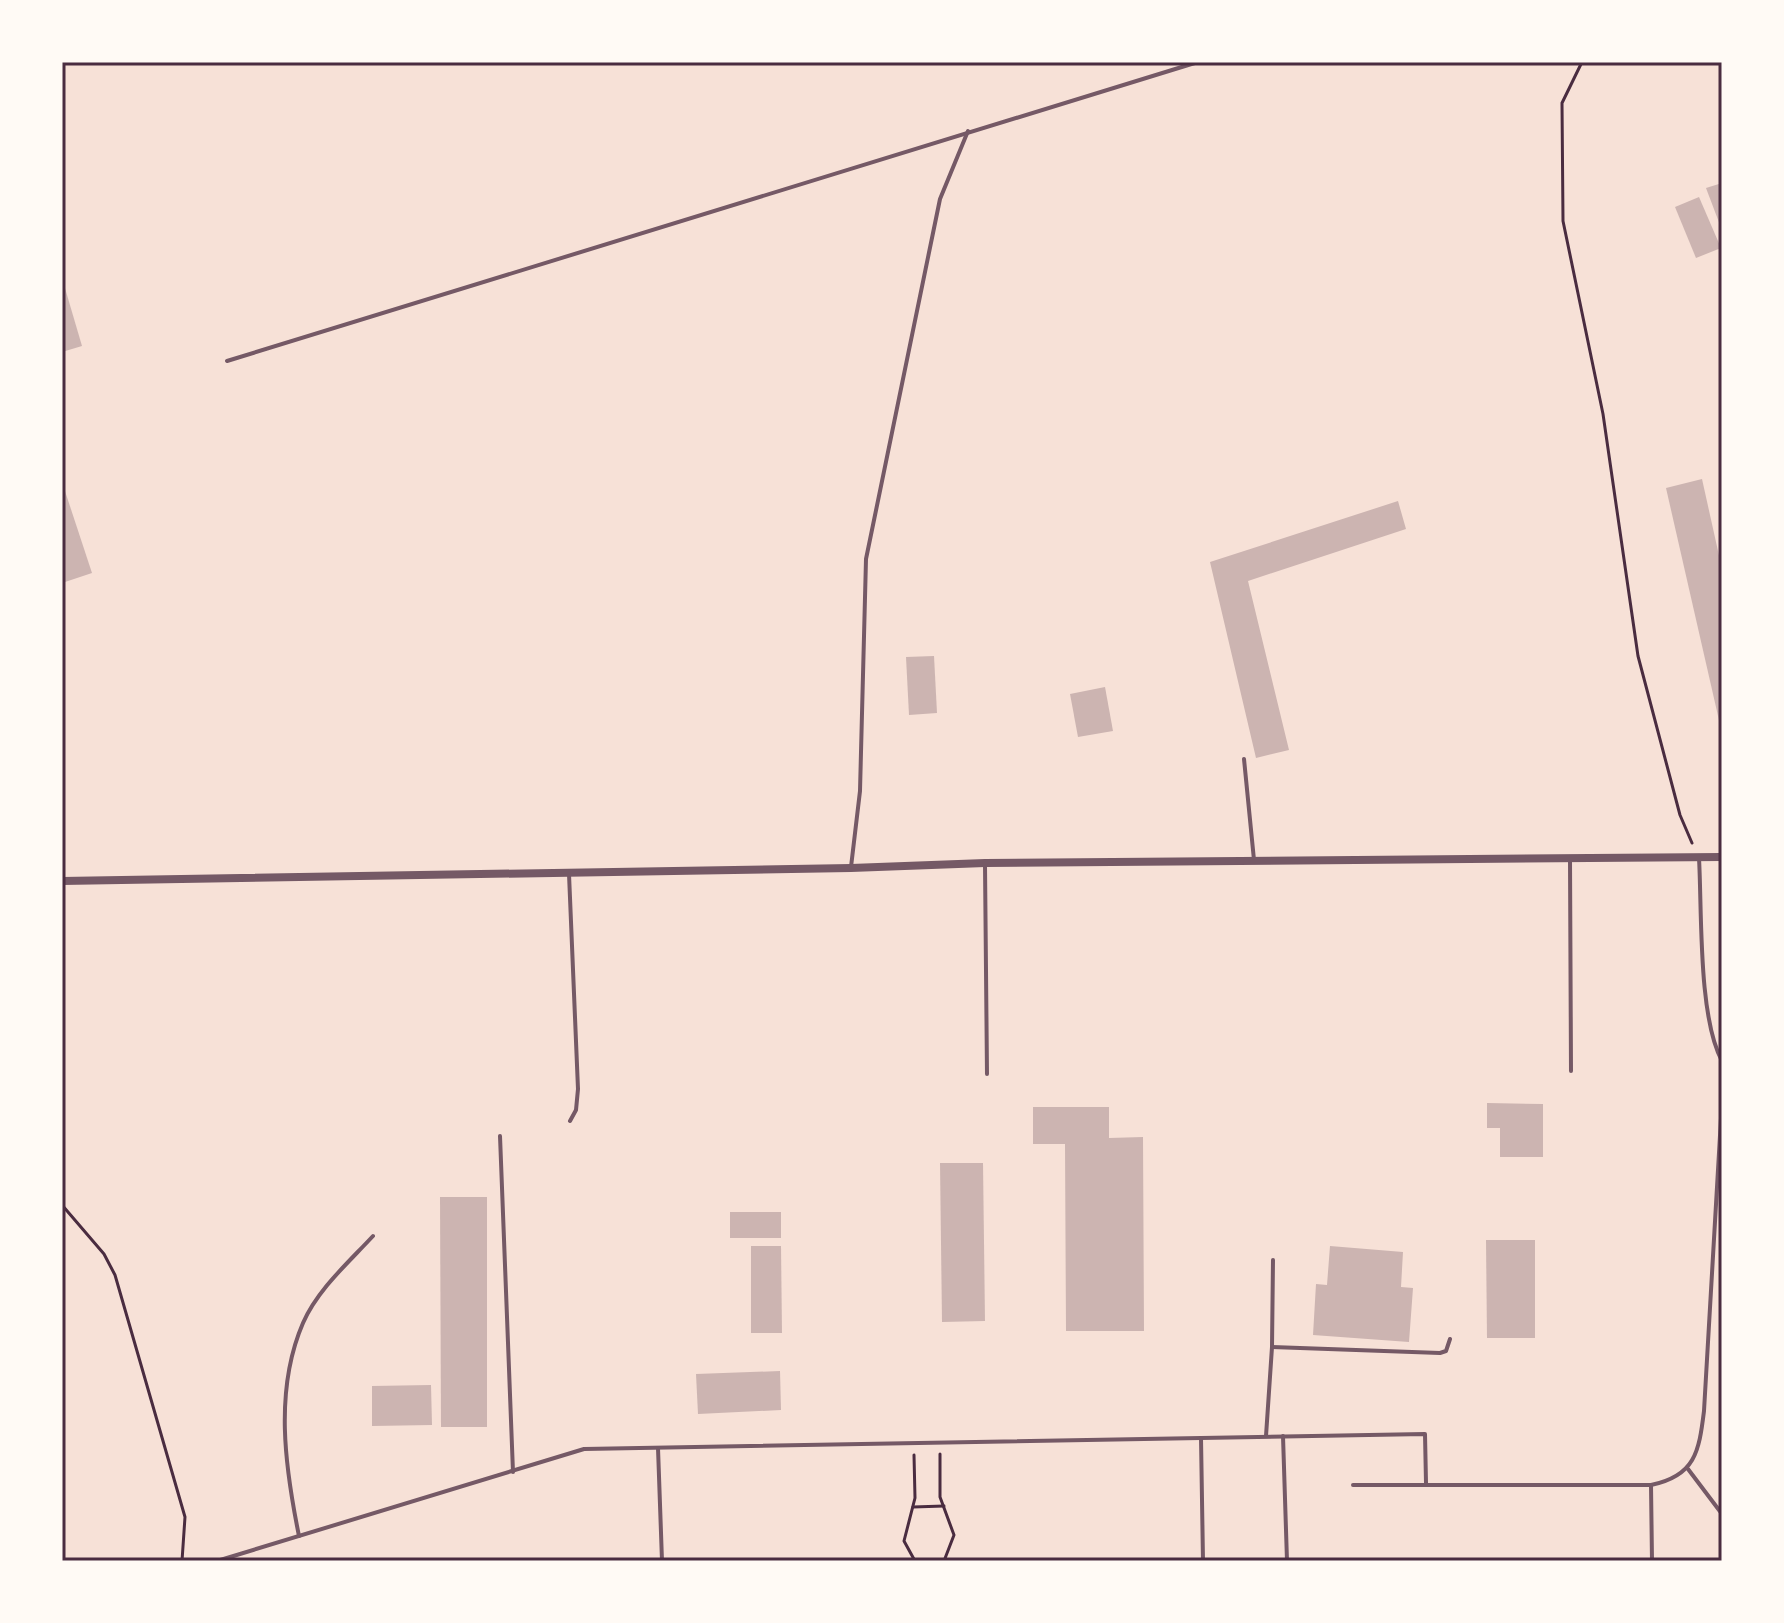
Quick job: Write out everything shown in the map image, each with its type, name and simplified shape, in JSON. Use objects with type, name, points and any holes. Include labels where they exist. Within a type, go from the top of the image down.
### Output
[{"type":"street","points":[[62,881],[569,874],[985,863],[1722,857]]},
{"type":"lane","points":[[227,361],[1198,62]]},
{"type":"lane","points":[[851,868],[860,791],[866,559],[940,199],[968,131]]},
{"type":"lane","points":[[1244,759],[1254,860]]},
{"type":"lane","points":[[1570,858],[1571,1071]]},
{"type":"lane","points":[[1699,858],[1706,992],[1716,1050],[1722,1061]]},
{"type":"lane","points":[[985,863],[987,1074]]},
{"type":"lane","points":[[569,874],[578,1089],[576,1110],[570,1121]]},
{"type":"lane","points":[[1353,1485],[1651,1485],[1674,1480],[1688,1469],[1700,1440],[1704,1411],[1722,1101]]},
{"type":"lane","points":[[500,1136],[513,1472]]},
{"type":"lane","points":[[299,1536],[286,1473],[285,1387],[303,1322],[327,1286],[373,1236]]},
{"type":"lane","points":[[1266,1436],[1272,1347],[1273,1260]]},
{"type":"lane","points":[[1272,1347],[1440,1353],[1446,1351],[1450,1339]]},
{"type":"lane","points":[[217,1561],[584,1449],[1425,1434],[1426,1483]]},
{"type":"lane","points":[[1283,1436],[1287,1561]]},
{"type":"lane","points":[[1201,1438],[1203,1561]]},
{"type":"lane","points":[[658,1448],[662,1561]]},
{"type":"lane","points":[[1688,1469],[1722,1514]]},
{"type":"lane","points":[[1651,1485],[1652,1561]]},
{"type":"path","points":[[1582,62],[1562,103],[1563,221],[1603,414],[1638,656],[1680,815],[1699,858]]},
{"type":"path","points":[[62,1205],[104,1254],[115,1275],[185,1517],[182,1561]]},
{"type":"path","points":[[914,1443],[913,1507],[904,1541],[915,1561]]},
{"type":"path","points":[[939,1443],[944,1506],[954,1535],[944,1561]]},
{"type":"path","points":[[913,1507],[944,1506]]},
{"type":"building","points":[[1722,183],[1722,224],[1720,225],[1706,188]]},
{"type":"building","points":[[1699,197],[1721,248],[1696,258],[1675,207]]},
{"type":"building","points":[[62,278],[82,346],[62,352]]},
{"type":"building","points":[[1702,479],[1722,569],[1721,729],[1666,488]]},
{"type":"building","points":[[62,482],[92,573],[62,583]]},
{"type":"building","points":[[1398,501],[1406,529],[1248,581],[1289,750],[1256,758],[1210,562]]},
{"type":"building","points":[[934,656],[937,713],[909,715],[906,657]]},
{"type":"building","points":[[1105,687],[1113,731],[1078,737],[1070,694]]},
{"type":"building","points":[[1487,1103],[1543,1104],[1543,1157],[1500,1157],[1500,1128],[1487,1128]]},
{"type":"building","points":[[1033,1107],[1109,1107],[1109,1138],[1143,1137],[1144,1331],[1066,1331],[1065,1144],[1033,1144]]},
{"type":"building","points":[[940,1163],[983,1163],[985,1321],[942,1322]]},
{"type":"building","points":[[440,1197],[487,1197],[487,1427],[441,1427]]},
{"type":"building","points":[[730,1212],[781,1212],[781,1238],[730,1238]]},
{"type":"building","points":[[1486,1240],[1535,1240],[1535,1338],[1487,1338]]},
{"type":"building","points":[[751,1246],[781,1246],[782,1333],[751,1333]]},
{"type":"building","points":[[1330,1246],[1403,1252],[1401,1287],[1413,1288],[1409,1342],[1313,1335],[1316,1284],[1327,1285]]},
{"type":"building","points":[[780,1371],[781,1410],[698,1414],[696,1374]]},
{"type":"building","points":[[431,1385],[432,1425],[372,1426],[372,1386]]}]
